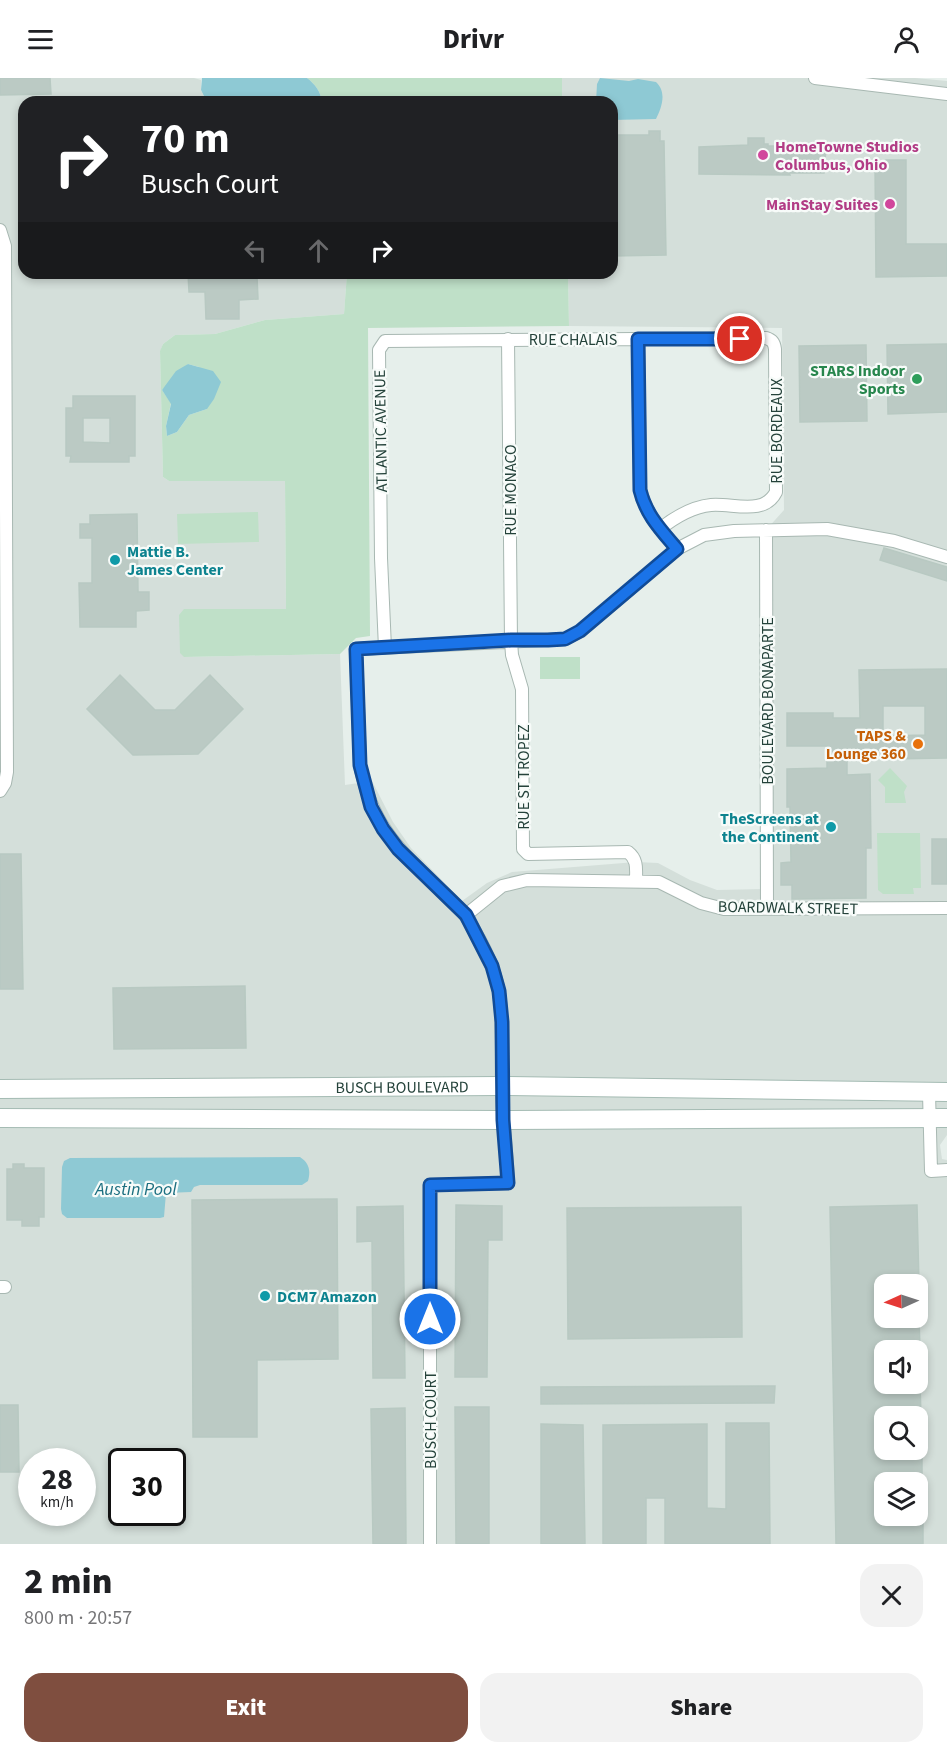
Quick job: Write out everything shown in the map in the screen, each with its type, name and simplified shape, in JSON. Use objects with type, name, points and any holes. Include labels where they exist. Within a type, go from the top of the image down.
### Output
[{"type":"main road","name":"BUSCH BOULEVARD","points":[[0,1089],[501,1086],[938,1093]]},
{"type":"main road","name":"BUSCH BOULEVARD","points":[[0,1118],[938,1119]]},
{"type":"street","points":[[815,78],[947,94]]},
{"type":"street","points":[[0,230],[5,246],[7,772],[0,791]]},
{"type":"street","name":"RUE BORDEAUX","points":[[638,339],[765,338],[771,339],[775,349],[776,492],[772,500],[758,507],[710,505],[689,511],[660,529]]},
{"type":"street","name":"RUE CHALAIS","points":[[508,339],[638,339]]},
{"type":"street","name":"RUE MONACO","points":[[508,339],[511,640]]},
{"type":"street","name":"ATLANTIC AVENUE","points":[[385,648],[381,558],[379,350],[381,345],[391,340],[508,339]]},
{"type":"street","points":[[638,339],[640,490],[650,517],[677,549]]},
{"type":"street","points":[[501,1086],[502,1022],[499,991],[492,966],[466,915],[398,849],[383,829],[371,807],[360,765],[356,649],[565,639],[580,631],[677,549],[704,535],[734,531],[827,529],[894,541],[947,557]]},
{"type":"street","name":"BOULEVARD BONAPARTE","points":[[766,530],[767,908]]},
{"type":"street","name":"RUE ST TROPEZ","points":[[511,640],[512,655],[522,689],[523,849],[528,854],[628,852],[636,862],[636,880]]},
{"type":"street","name":"BOARDWALK STREET","points":[[466,915],[502,886],[527,880],[659,882],[700,903],[724,909],[947,908]]},
{"type":"street","name":"BUSCH COURT","points":[[430,1544],[430,1185],[508,1183],[501,1086]]},
{"type":"street","points":[[938,1093],[938,1119],[931,1171],[947,1170]]},
{"type":"shaded area","points":[[0,78],[194,78],[201,80],[201,90],[204,96],[18,96],[18,279],[347,279],[344,314],[265,320],[215,334],[175,335],[163,344],[160,352],[163,477],[169,481],[285,480],[286,609],[184,609],[184,657],[340,654],[345,785],[372,781],[393,822],[411,848],[462,901],[487,883],[512,872],[636,862],[658,863],[690,880],[717,890],[766,889],[766,530],[784,510],[782,328],[569,326],[568,279],[618,279],[618,96],[562,96],[562,78],[915,78],[947,81],[947,1135],[940,1145],[942,1159],[947,1160],[947,1544],[0,1544]]},
{"type":"green space","points":[[307,78],[562,78],[562,96],[320,96],[313,83]]},
{"type":"green space","points":[[347,279],[568,279],[569,326],[368,328],[370,636],[356,638],[340,654],[184,657],[180,653],[179,615],[184,609],[286,609],[285,481],[169,481],[163,477],[160,351],[163,344],[175,335],[215,334],[265,320],[344,314]],"holes":[[[188,364],[199,367],[207,409],[189,415],[177,432],[167,436],[166,426],[171,403],[162,390]]]},
{"type":"green space","points":[[258,512],[259,542],[178,544],[177,514]]},
{"type":"green space","points":[[540,657],[580,657],[580,679],[540,679]]},
{"type":"green space","points":[[890,768],[907,786],[904,792],[906,803],[885,803],[885,787],[878,780]]},
{"type":"green space","points":[[877,833],[920,833],[921,888],[913,888],[914,894],[883,894],[878,890]]},
{"type":"water","points":[[202,78],[307,78],[317,88],[320,96],[204,96],[201,90]]},
{"type":"water","points":[[600,78],[656,82],[661,90],[662,105],[656,119],[618,120],[618,96],[596,96]]},
{"type":"water","points":[[188,364],[213,371],[221,382],[207,409],[189,415],[177,432],[167,436],[166,426],[171,404],[162,390],[176,371]]},
{"type":"water","name":"Austin Pool","points":[[300,1157],[309,1170],[308,1181],[302,1185],[200,1185],[194,1187],[191,1192],[166,1193],[164,1217],[160,1218],[67,1218],[62,1214],[62,1167],[64,1161],[70,1158]]},
{"type":"building","points":[[0,78],[50,78],[51,94],[0,95]]},
{"type":"building","points":[[649,131],[660,131],[660,141],[664,141],[666,255],[618,256],[618,135],[649,135]]},
{"type":"building","name":"HomeTowne Studios Columbus, Ohio","points":[[748,138],[764,138],[764,144],[768,146],[826,148],[824,173],[699,174],[699,147],[748,145]]},
{"type":"building","name":"MainStay Suites","points":[[886,160],[906,160],[906,244],[947,244],[947,276],[876,277],[875,165],[885,165]]},
{"type":"building","points":[[188,279],[257,279],[258,299],[239,300],[239,319],[206,319],[205,292],[189,292]]},
{"type":"building","name":"STARS Indoor Sports","points":[[947,344],[947,412],[888,414],[887,345]]},
{"type":"building","points":[[866,345],[867,421],[800,422],[799,346]]},
{"type":"building","points":[[73,396],[135,396],[135,456],[129,456],[129,462],[70,462],[71,456],[66,456],[66,408],[73,408]],"holes":[[[83,418],[110,418],[110,443],[83,442]]]},
{"type":"building","name":"Mattie B. James Center","points":[[137,514],[138,592],[149,592],[149,610],[136,611],[136,627],[80,627],[79,583],[92,583],[92,538],[80,538],[80,524],[90,524],[90,515]]},
{"type":"building","points":[[884,548],[947,567],[947,581],[880,560]]},
{"type":"building","points":[[947,669],[947,758],[890,759],[890,750],[847,751],[847,775],[870,774],[871,848],[866,848],[866,898],[792,899],[792,885],[781,885],[781,863],[791,862],[787,769],[827,768],[827,746],[787,746],[787,713],[833,713],[833,718],[860,718],[859,670]],"holes":[[[883,706],[925,706],[925,735],[883,736]]]},
{"type":"building","points":[[120,675],[155,710],[175,710],[210,675],[243,709],[198,754],[133,755],[87,709]]},
{"type":"building","points":[[932,839],[947,839],[947,884],[932,884]]},
{"type":"building","points":[[0,854],[21,854],[23,989],[0,989]]},
{"type":"building","points":[[245,986],[246,1048],[114,1049],[113,988]]},
{"type":"building","points":[[13,1164],[24,1164],[24,1168],[44,1168],[44,1217],[39,1217],[39,1226],[22,1226],[22,1220],[7,1220],[7,1169],[13,1169]]},
{"type":"building","name":"DCM7 Amazon","points":[[337,1199],[338,1359],[257,1360],[257,1437],[193,1437],[192,1200]]},
{"type":"building","points":[[456,1205],[502,1206],[502,1240],[488,1240],[487,1377],[455,1377]]},
{"type":"building","points":[[917,1205],[919,1274],[874,1274],[874,1328],[919,1328],[920,1340],[874,1340],[874,1394],[920,1394],[921,1406],[874,1406],[874,1460],[922,1460],[922,1472],[874,1472],[874,1526],[923,1526],[923,1544],[836,1544],[830,1207]]},
{"type":"building","points":[[403,1206],[405,1378],[373,1378],[372,1241],[357,1242],[357,1207]]},
{"type":"building","points":[[741,1207],[742,1337],[568,1339],[567,1208]]},
{"type":"building","points":[[775,1386],[774,1403],[541,1404],[541,1387]]},
{"type":"building","points":[[0,1405],[18,1405],[18,1472],[0,1472]]},
{"type":"building","points":[[455,1407],[489,1407],[489,1544],[456,1544]]},
{"type":"building","points":[[405,1408],[406,1544],[373,1544],[371,1409]]},
{"type":"building","points":[[726,1423],[769,1423],[770,1544],[665,1544],[665,1498],[646,1498],[646,1544],[603,1544],[603,1425],[707,1424],[707,1508],[726,1509]]},
{"type":"building","points":[[541,1424],[583,1425],[585,1544],[541,1544]]},
{"type":"place","name":"HomeTowne Studios Columbus, Ohio","points":[[763,155]]},
{"type":"place","name":"MainStay Suites","points":[[890,204]]},
{"type":"place","name":"STARS Indoor Sports","points":[[917,379]]},
{"type":"place","name":"Mattie B. James Center","points":[[115,560]]},
{"type":"place","name":"TAPS & Lounge 360","points":[[918,744]]},
{"type":"place","name":"TheScreens at the Continent","points":[[831,827]]},
{"type":"place","name":"DCM7 Amazon","points":[[265,1296]]},
{"type":"route","points":[[430,1319],[430,1185],[508,1183],[501,1086],[502,1022],[499,991],[492,966],[466,915],[398,849],[383,829],[371,807],[360,765],[356,649],[565,639],[580,631],[677,549],[650,517],[640,490],[638,339],[740,339]]}]
